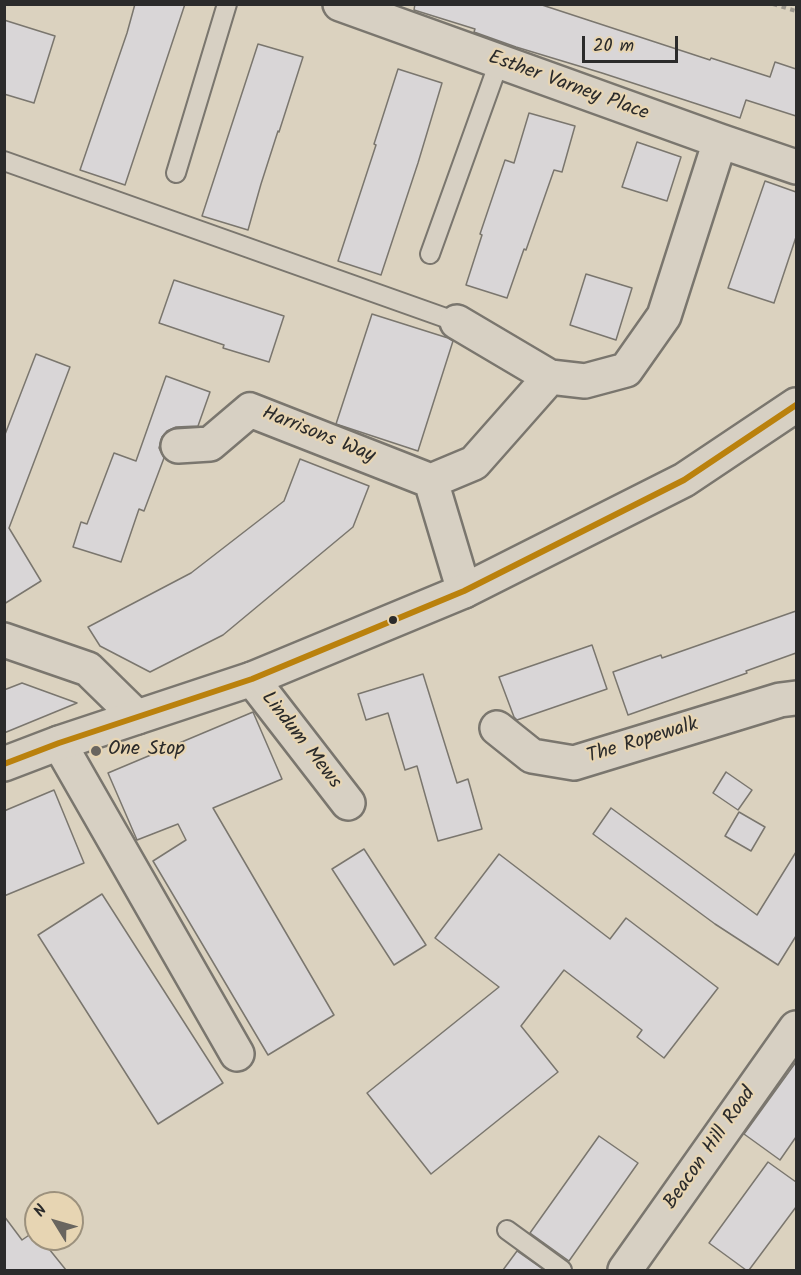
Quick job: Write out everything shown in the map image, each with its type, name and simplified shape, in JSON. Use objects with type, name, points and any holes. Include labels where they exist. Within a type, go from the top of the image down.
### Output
[{"type":"street","name":"Esther Varney Place","points":[[340,4],[796,167]]},
{"type":"street","points":[[457,322],[550,377],[585,381],[626,370],[664,316],[720,141]]},
{"type":"street","points":[[464,591],[431,481],[474,463],[550,377]]},
{"type":"street","points":[[4,764],[252,679],[464,591],[684,480],[796,405]]},
{"type":"street","name":"Harrisons Way","points":[[178,446],[210,444],[250,410],[431,481]]},
{"type":"street","points":[[4,640],[88,669],[137,717]]},
{"type":"street","name":"Lindum Mews","points":[[252,679],[348,803]]},
{"type":"street","name":"The Ropewalk","points":[[497,729],[532,756],[574,763],[780,700],[796,699]]},
{"type":"street","points":[[59,744],[237,1054]]},
{"type":"street","name":"Beacon Hill Road","points":[[625,1270],[796,1028]]},
{"type":"lane","points":[[176,173],[227,4]]},
{"type":"lane","points":[[430,254],[499,62]]},
{"type":"lane","points":[[4,161],[457,322]]},
{"type":"lane","points":[[507,1230],[562,1270]]},
{"type":"path","points":[[773,4],[796,11]]},
{"type":"building","points":[[135,4],[185,4],[125,185],[80,170]]},
{"type":"building","points":[[415,4],[539,4],[710,60],[711,58],[770,77],[775,62],[796,69],[796,116],[746,100],[740,118],[516,47],[474,32],[475,29],[414,10]]},
{"type":"building","points":[[4,20],[55,36],[34,103],[4,94]]},
{"type":"building","points":[[258,44],[303,57],[248,230],[202,216]]},
{"type":"building","points":[[398,69],[442,83],[381,275],[338,261]]},
{"type":"building","points":[[529,113],[575,126],[562,172],[554,170],[507,298],[466,285],[482,235],[480,234],[505,160],[514,163]]},
{"type":"building","points":[[637,142],[681,157],[667,201],[622,187]]},
{"type":"building","points":[[765,181],[796,192],[796,237],[774,303],[728,288]]},
{"type":"building","points":[[586,274],[632,288],[616,340],[570,325]]},
{"type":"building","points":[[174,280],[284,316],[269,362],[223,348],[224,345],[159,323]]},
{"type":"building","points":[[372,314],[453,341],[418,451],[336,424]]},
{"type":"building","points":[[36,354],[70,367],[9,528],[41,581],[4,604],[4,437]]},
{"type":"building","points":[[166,376],[210,392],[198,426],[176,427],[167,431],[162,437],[159,448],[164,458],[144,511],[139,509],[121,562],[73,547],[81,522],[87,524],[114,453],[136,461]]},
{"type":"building","points":[[300,459],[369,486],[353,527],[223,635],[150,672],[100,646],[88,627],[191,573],[284,501]]},
{"type":"building","points":[[796,611],[796,653],[628,715],[613,672],[661,655],[662,658]]},
{"type":"building","points":[[592,645],[607,689],[517,720],[514,717],[499,677]]},
{"type":"building","points":[[423,674],[457,783],[468,779],[482,829],[438,841],[417,766],[405,770],[388,713],[366,720],[358,694]]},
{"type":"building","points":[[22,683],[77,703],[4,733],[4,690]]},
{"type":"building","points":[[253,712],[282,779],[213,808],[334,1015],[268,1055],[153,861],[186,840],[178,824],[137,840],[108,773]]},
{"type":"building","points":[[726,772],[752,790],[738,810],[713,793]]},
{"type":"building","points":[[54,790],[84,863],[4,896],[4,811]]},
{"type":"building","points":[[611,808],[757,915],[796,852],[796,936],[778,965],[715,924],[593,834]]},
{"type":"building","points":[[739,812],[765,827],[751,851],[725,836]]},
{"type":"building","points":[[364,849],[426,945],[394,965],[332,869]]},
{"type":"building","points":[[499,854],[610,939],[626,918],[718,988],[664,1058],[637,1037],[642,1030],[564,970],[521,1026],[558,1072],[431,1174],[367,1093],[499,987],[435,938]]},
{"type":"building","points":[[102,894],[223,1083],[158,1124],[38,935]]},
{"type":"building","points":[[796,1062],[796,1137],[780,1160],[744,1134]]},
{"type":"building","points":[[599,1136],[638,1163],[569,1261],[530,1233]]},
{"type":"building","points":[[768,1162],[796,1182],[796,1207],[749,1270],[746,1270],[709,1243]]},
{"type":"building","points":[[4,1216],[22,1240],[24,1239],[24,1251],[51,1251],[66,1270],[4,1270]]},
{"type":"building","points":[[517,1251],[544,1270],[503,1270]]},
{"type":"transit line","points":[[4,764],[59,743],[252,679],[464,591],[684,480],[796,405]]},
{"type":"place","name":"One Stop","points":[[96,751]]}]
